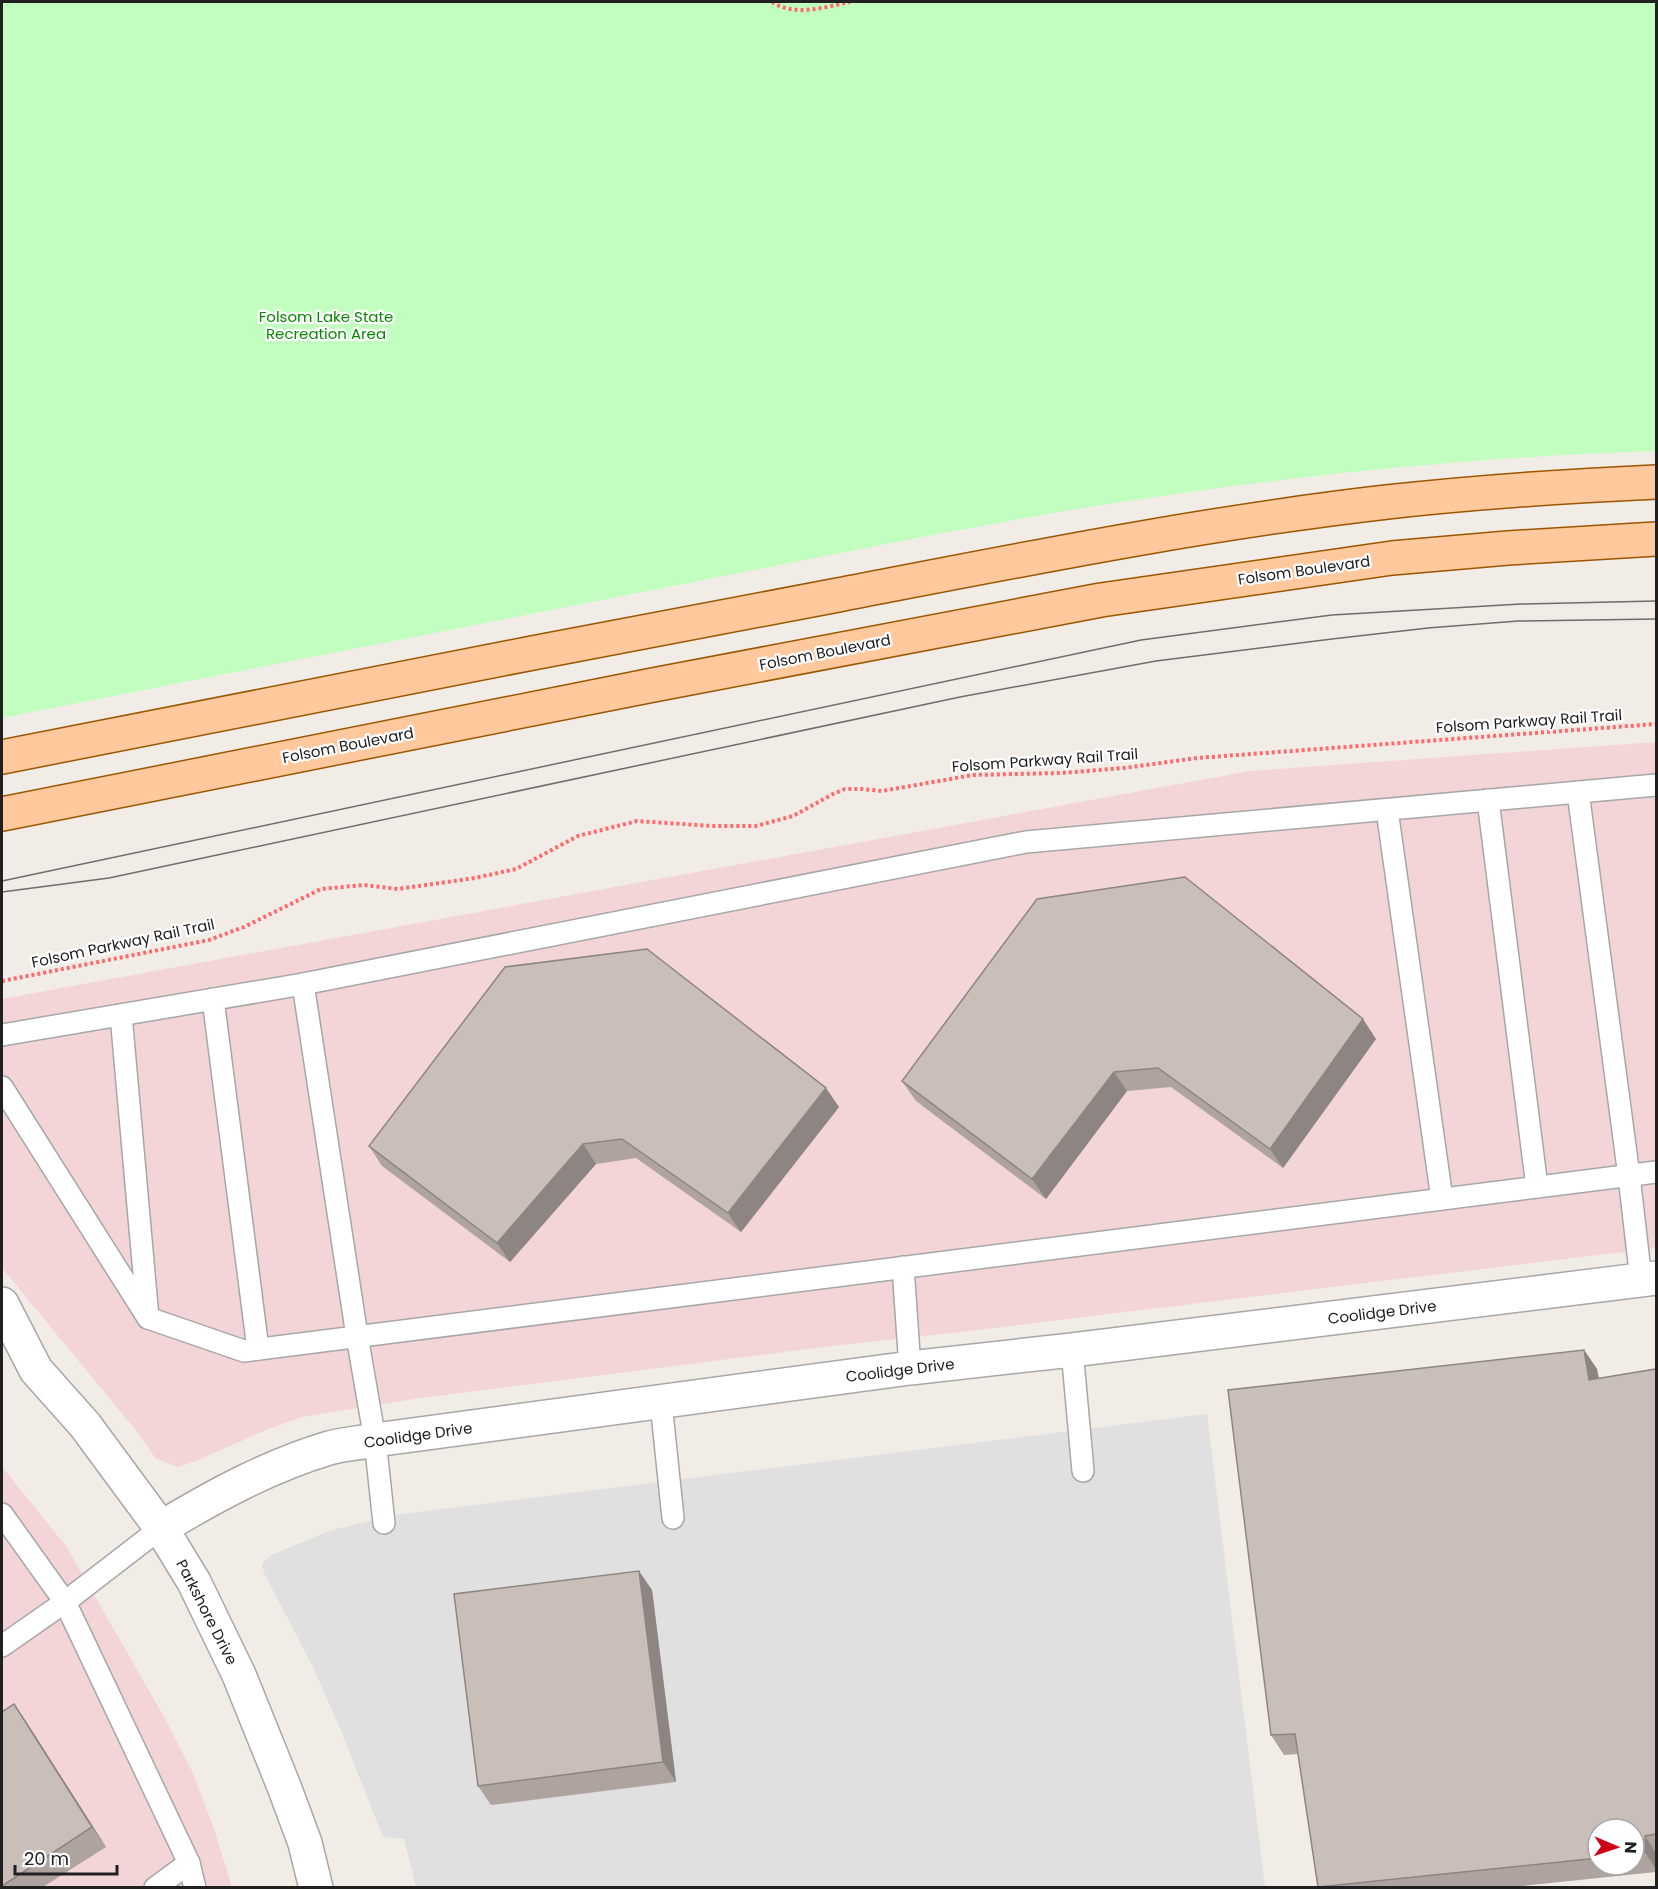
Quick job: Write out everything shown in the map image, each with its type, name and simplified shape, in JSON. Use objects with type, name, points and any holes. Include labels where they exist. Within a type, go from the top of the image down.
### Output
[{"type":"main road","points":[[2,757],[626,634],[1115,543],[1385,502],[1496,491],[1656,482]]},
{"type":"main road","name":"Folsom Boulevard","points":[[2,814],[653,685],[1101,600],[1392,558],[1656,539]]},
{"type":"street","name":"Coolidge Drive","points":[[161,1528],[215,1496],[331,1447],[910,1368],[1649,1279]]},
{"type":"street","name":"Parkshore Drive","points":[[2,1304],[36,1370],[84,1425],[161,1528],[194,1582],[239,1675],[301,1832],[316,1887]]},
{"type":"street","name":"Parkshore Drive","points":[[2,1352],[36,1370]]},
{"type":"lane","points":[[2,1035],[303,984],[1026,842],[1656,785]]},
{"type":"lane","points":[[1578,792],[1629,1176],[1649,1279]]},
{"type":"lane","points":[[1488,800],[1537,1187]]},
{"type":"lane","points":[[1387,810],[1442,1199]]},
{"type":"lane","points":[[303,984],[375,1440],[384,1523]]},
{"type":"lane","points":[[213,999],[258,1349]]},
{"type":"lane","points":[[121,1015],[148,1318]]},
{"type":"lane","points":[[2,1087],[148,1318],[244,1351],[1656,1172]]},
{"type":"lane","points":[[903,1267],[910,1368]]},
{"type":"lane","points":[[1072,1350],[1083,1471]]},
{"type":"lane","points":[[661,1403],[673,1518]]},
{"type":"lane","points":[[2,1514],[65,1602],[189,1863],[195,1887]]},
{"type":"lane","points":[[2,1646],[65,1602],[161,1528]]},
{"type":"lane","points":[[155,1887],[189,1863]]},
{"type":"path","points":[[772,2],[792,10],[818,9],[849,2]]},
{"type":"path","name":"Folsom Parkway Rail Trail","points":[[2,981],[209,940],[244,927],[321,889],[364,885],[398,889],[475,878],[516,869],[578,836],[637,822],[756,826],[793,816],[845,789],[882,791],[973,775],[1061,773],[1124,768],[1197,758],[1656,724]]},
{"type":"shaded area","points":[[1656,742],[1656,1248],[831,1346],[414,1399],[302,1417],[178,1467],[156,1459],[138,1433],[2,1268],[2,999],[1250,771]]},
{"type":"shaded area","points":[[1207,1414],[1265,1887],[416,1887],[404,1839],[383,1837],[313,1667],[262,1566],[269,1556],[329,1531],[394,1515]]},
{"type":"shaded area","points":[[2,1467],[66,1546],[164,1717],[191,1769],[212,1823],[232,1887],[2,1887]]},
{"type":"green space","name":"Folsom Lake State Recreation Area","points":[[2,2],[1656,2],[1656,451],[1443,463],[1231,486],[1090,507],[938,534],[2,718]]},
{"type":"building","points":[[1185,877],[1363,1019],[1270,1149],[1158,1068],[1114,1072],[1032,1179],[902,1081],[1037,899]]},
{"type":"building","points":[[647,949],[826,1088],[728,1213],[622,1139],[583,1144],[497,1243],[369,1146],[505,967]]},
{"type":"building","points":[[1584,1350],[1589,1380],[1656,1369],[1656,1834],[1646,1836],[1646,1817],[1586,1817],[1586,1859],[1318,1887],[1295,1734],[1271,1735],[1228,1390]]},
{"type":"building","points":[[639,1571],[663,1762],[478,1786],[454,1594]]},
{"type":"building","points":[[14,1704],[92,1827],[2,1886],[2,1712]]},
{"type":"tram line","points":[[2,881],[1141,640],[1332,615],[1521,604],[1656,601]]},
{"type":"tram line","points":[[2,892],[109,878],[960,697],[1156,661],[1428,628],[1518,621],[1656,619]]}]
